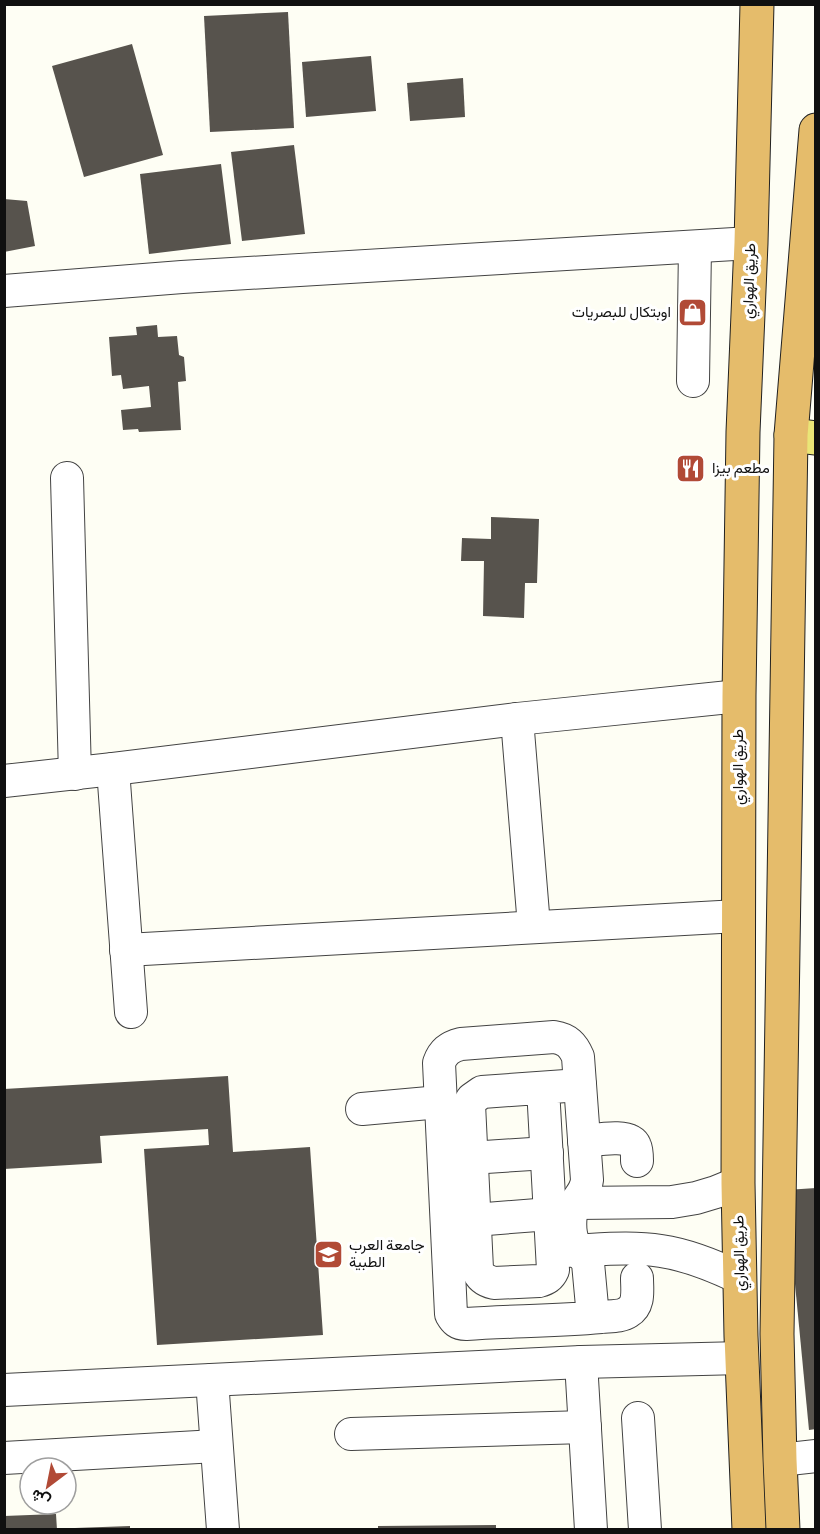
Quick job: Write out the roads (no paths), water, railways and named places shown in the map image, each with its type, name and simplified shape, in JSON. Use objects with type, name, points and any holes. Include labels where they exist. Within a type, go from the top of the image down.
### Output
[{"type":"highway","name":"طريق الهواري","points":[[749,1530],[738,1183],[739,696],[743,432],[751,243],[757,4]]},
{"type":"highway","points":[[783,1530],[777,1334],[803,437],[816,130]]},
{"type":"street","points":[[4,291],[182,277],[751,243]]},
{"type":"street","points":[[693,381],[695,247]]},
{"type":"street","points":[[67,478],[75,774]]},
{"type":"street","points":[[4,781],[517,719],[739,696]]},
{"type":"street","points":[[517,719],[534,926]]},
{"type":"street","points":[[113,769],[131,1012]]},
{"type":"street","points":[[126,950],[738,916]]},
{"type":"street","points":[[563,1209],[584,1193],[586,1187],[578,1057],[575,1049],[562,1038],[554,1037],[461,1044],[446,1050],[439,1063],[440,1102],[451,1314],[454,1319],[461,1324],[593,1317],[625,1314],[630,1311],[637,1301],[638,1263],[633,1227],[636,1203]]},
{"type":"street","points":[[543,1088],[546,1153],[563,1209],[566,1251],[545,1279],[489,1282],[479,1274],[477,1269],[469,1104],[477,1094],[482,1092],[580,1085]]},
{"type":"street","points":[[362,1109],[440,1102]]},
{"type":"street","points":[[584,1141],[627,1138],[634,1143],[637,1161]]},
{"type":"street","points":[[471,1158],[546,1153]]},
{"type":"street","points":[[474,1220],[563,1209],[672,1202],[696,1198],[738,1183]]},
{"type":"street","points":[[566,1251],[584,1255],[588,1263],[593,1317]]},
{"type":"street","points":[[566,1251],[638,1263],[663,1251],[714,1266],[740,1278]]},
{"type":"street","points":[[4,1390],[581,1362],[742,1358]]},
{"type":"street","points":[[581,1362],[591,1530]]},
{"type":"street","points":[[212,1380],[223,1530]]},
{"type":"street","points":[[638,1418],[645,1530]]},
{"type":"street","points":[[351,1434],[585,1427]]},
{"type":"street","points":[[4,1458],[216,1446]]},
{"type":"street","points":[[780,1460],[816,1456]]},
{"type":"place","name":"اوبتكال للبصريات","points":[[692,312]]},
{"type":"place","name":"مطعم بيزا","points":[[691,468]]},
{"type":"place","name":"جامعة العرب الطبية","points":[[328,1254]]}]
